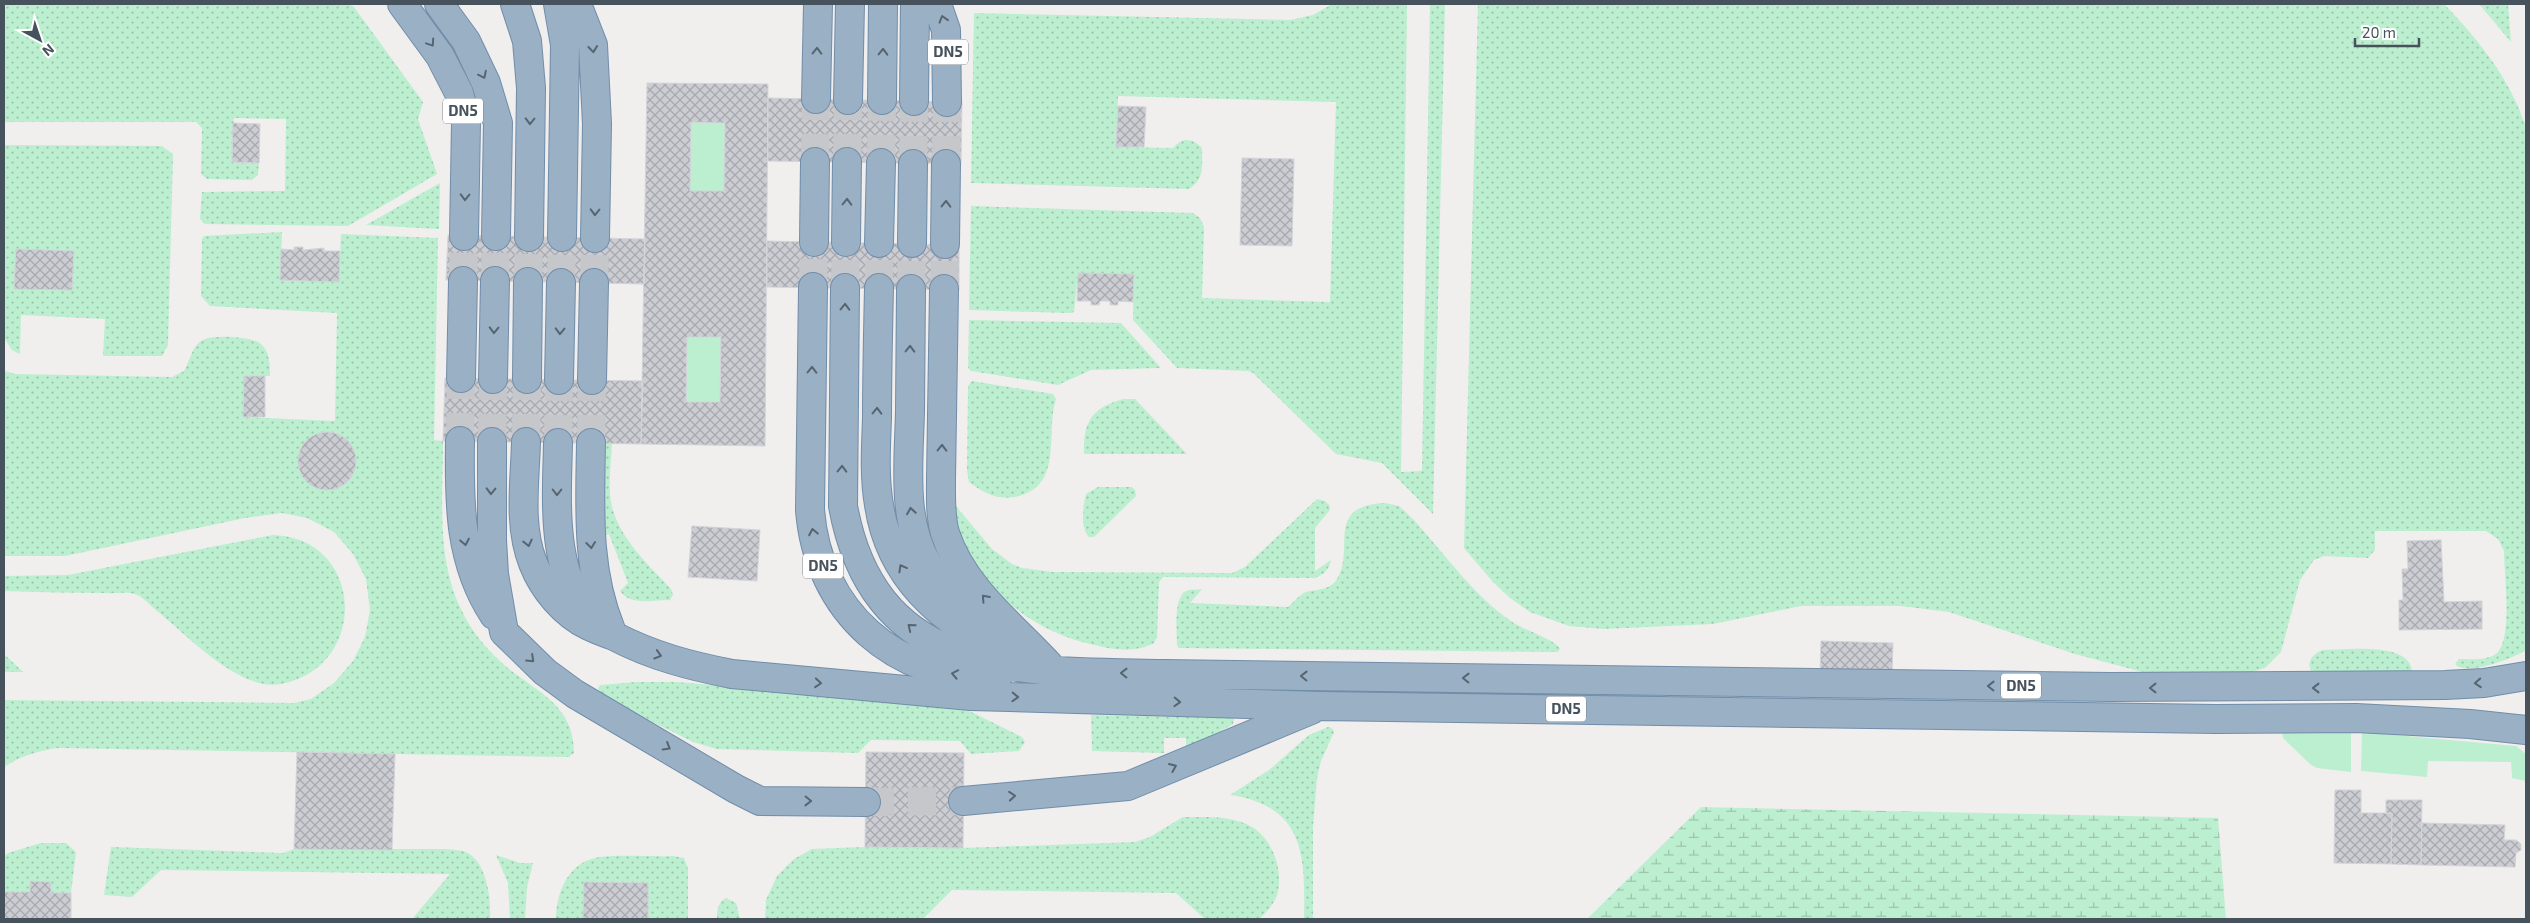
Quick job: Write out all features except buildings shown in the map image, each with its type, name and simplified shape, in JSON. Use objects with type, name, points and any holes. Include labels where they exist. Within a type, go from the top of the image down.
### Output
[{"type":"highway","name":"DN5","points":[[402,4],[440,56],[459,93],[466,122],[464,236]]},
{"type":"highway","name":"DN5","points":[[439,4],[466,41],[486,83],[498,123],[496,236]]},
{"type":"highway","points":[[516,4],[527,41],[531,88],[528,237]]},
{"type":"highway","points":[[558,4],[565,54],[562,237]]},
{"type":"highway","points":[[577,4],[594,45],[597,124],[595,238]]},
{"type":"highway","points":[[816,99],[818,4]]},
{"type":"highway","points":[[848,100],[850,4]]},
{"type":"highway","points":[[882,100],[883,4]]},
{"type":"highway","name":"DN5","points":[[914,101],[915,4]]},
{"type":"highway","name":"DN5","points":[[937,4],[946,30],[947,102]]},
{"type":"highway","points":[[814,242],[815,162]]},
{"type":"highway","points":[[846,242],[847,162]]},
{"type":"highway","points":[[879,243],[881,163]]},
{"type":"highway","points":[[912,244],[913,164]]},
{"type":"highway","points":[[945,244],[946,164]]},
{"type":"highway","points":[[461,378],[463,280]]},
{"type":"highway","points":[[493,379],[495,281]]},
{"type":"highway","points":[[527,379],[528,282]]},
{"type":"highway","points":[[559,380],[561,283]]},
{"type":"highway","points":[[592,380],[594,283]]},
{"type":"highway","name":"DN5","points":[[813,287],[810,510],[812,530],[818,553],[834,592],[848,614],[868,634],[906,658],[931,668],[971,677],[996,679],[1056,671]]},
{"type":"highway","name":"DN5","points":[[845,288],[843,506],[848,537],[858,565],[873,588],[896,615],[917,632],[944,648],[966,657],[1000,665],[1056,671],[2273,688],[2445,685],[2484,683],[2526,676]]},
{"type":"highway","name":"DN5","points":[[879,288],[876,478],[885,532],[894,554],[906,575],[922,596],[942,614],[983,640],[1056,671]]},
{"type":"highway","points":[[911,289],[910,500],[914,530],[927,565],[956,598],[982,621],[1056,671]]},
{"type":"highway","points":[[944,289],[941,479],[945,532],[970,582],[1056,671]]},
{"type":"highway","points":[[460,441],[459,502],[469,561],[486,603],[504,632],[545,672],[575,694],[736,789],[760,801],[866,802]]},
{"type":"highway","points":[[492,442],[494,574],[504,632]]},
{"type":"highway","name":"DN5","points":[[526,442],[525,531],[532,562],[542,582],[559,604],[581,621],[646,652],[694,667],[732,674],[971,696],[1320,706],[2216,719],[2356,718],[2470,724],[2526,730]]},
{"type":"highway","name":"DN5","points":[[558,443],[558,528],[563,563],[580,603],[593,620],[613,636]]},
{"type":"highway","points":[[591,443],[590,535],[598,596],[613,636]]},
{"type":"highway","name":"DN5","points":[[963,801],[1128,786],[1320,706]]},
{"type":"green space","points":[[4,4],[348,4],[354,7],[423,102],[418,119],[437,174],[348,226],[205,224],[200,219],[202,192],[285,191],[286,119],[234,118],[232,162],[259,163],[258,175],[252,180],[207,179],[201,174],[202,128],[196,122],[4,122]]},
{"type":"green space","points":[[1332,4],[1407,4],[1401,472],[1422,471],[1430,4],[1445,4],[1433,514],[1382,463],[1336,454],[1253,373],[1248,371],[1177,368],[1133,320],[1134,274],[1078,273],[1074,312],[1070,313],[969,310],[971,206],[1193,213],[1200,218],[1204,227],[1202,298],[1330,302],[1336,102],[1118,96],[1116,147],[1173,148],[1180,142],[1188,140],[1195,142],[1202,148],[1202,171],[1198,181],[1189,189],[971,183],[974,13],[1290,20],[1313,15]]},
{"type":"green space","points":[[1478,4],[2444,4],[2481,46],[2503,77],[2520,110],[2526,128],[2526,650],[2490,665],[2469,668],[2455,664],[2459,659],[2479,659],[2493,656],[2502,645],[2505,634],[2507,605],[2504,551],[2498,539],[2486,531],[2375,531],[2375,550],[2368,558],[2324,556],[2314,560],[2300,580],[2281,652],[2265,668],[2241,675],[2146,673],[2075,654],[1949,612],[1901,606],[1801,606],[1713,624],[1604,629],[1569,626],[1530,612],[1510,598],[1493,582],[1464,548]]},
{"type":"green space","points":[[2479,4],[2508,4],[2511,42]]},
{"type":"green space","points":[[691,122],[725,123],[724,191],[690,191]]},
{"type":"green space","points":[[4,145],[162,146],[173,154],[168,345],[162,356],[103,356],[105,319],[21,315],[20,354],[12,350],[4,338]]},
{"type":"green space","points":[[440,183],[439,229],[366,225]]},
{"type":"green space","points":[[282,232],[280,280],[339,282],[341,234],[438,238],[434,440],[443,441],[442,505],[444,548],[453,589],[465,617],[484,645],[502,663],[539,691],[560,710],[572,736],[574,753],[569,757],[58,748],[30,754],[4,767],[4,700],[294,703],[311,699],[334,683],[353,661],[365,637],[370,610],[366,579],[353,554],[334,532],[307,518],[282,513],[245,518],[65,556],[4,556],[4,371],[16,374],[172,377],[184,371],[193,351],[201,341],[213,337],[249,339],[256,341],[264,347],[269,359],[270,376],[244,376],[244,417],[335,421],[337,313],[210,306],[201,296],[202,239],[204,236]]},
{"type":"green space","points":[[969,320],[1121,323],[1161,368],[1091,370],[1058,385],[971,371],[968,368]]},
{"type":"green space","points":[[687,337],[721,337],[720,402],[686,402]]},
{"type":"green space","points":[[972,381],[1053,394],[1056,399],[1053,412],[1048,469],[1042,480],[1033,490],[1019,496],[1005,498],[987,493],[969,482],[967,471],[968,386]]},
{"type":"green space","points":[[1123,399],[1135,399],[1187,454],[1084,454],[1085,433],[1092,418],[1104,407]]},
{"type":"green space","points":[[606,444],[612,444],[610,494],[617,522],[632,546],[671,589],[673,595],[670,600],[642,601],[624,596],[620,591],[628,583],[609,534],[597,539]]},
{"type":"green space","points":[[1098,487],[1132,487],[1135,490],[1136,496],[1094,537],[1089,537],[1084,528],[1083,510],[1086,494]]},
{"type":"green space","points":[[950,499],[992,549],[1012,564],[1022,568],[1053,572],[1232,573],[1245,567],[1317,499],[1325,501],[1329,505],[1330,510],[1315,528],[1315,571],[1331,560],[1326,571],[1315,578],[1163,577],[1159,582],[1157,637],[1154,643],[1140,648],[1125,650],[1109,648],[1072,639],[1050,630],[1012,606],[980,573],[967,554],[956,533]]},
{"type":"green space","points":[[1385,503],[1399,506],[1413,519],[1459,573],[1497,611],[1516,624],[1552,642],[1560,649],[1558,652],[1179,648],[1177,645],[1177,608],[1182,595],[1186,591],[1202,589],[1190,603],[1288,607],[1304,593],[1327,588],[1334,583],[1342,567],[1345,531],[1348,520],[1354,512],[1366,506]]},
{"type":"green space","points":[[273,535],[303,542],[326,557],[339,579],[345,604],[342,630],[330,654],[310,673],[281,684],[265,684],[232,671],[199,647],[140,596],[126,593],[4,591],[4,576],[68,575]]},
{"type":"green space","points":[[2374,649],[2388,651],[2400,655],[2408,661],[2412,671],[2410,673],[2312,672],[2309,665],[2311,659],[2316,653],[2323,650]]},
{"type":"green space","points":[[4,654],[23,672],[4,672]]},
{"type":"green space","points":[[636,682],[677,682],[957,705],[1022,737],[1025,742],[1019,751],[971,754],[960,741],[871,740],[858,753],[717,749],[693,742],[604,698],[598,689],[600,685]]},
{"type":"green space","points":[[1091,715],[1234,718],[1233,724],[1186,751],[1186,738],[1164,738],[1164,753],[1092,751]]},
{"type":"green space","points":[[1328,727],[1332,728],[1334,732],[1321,761],[1317,778],[1313,827],[1313,919],[1304,919],[1304,875],[1296,838],[1287,823],[1274,810],[1255,801],[1230,795],[1269,770],[1309,735]]},
{"type":"green space","points":[[2287,731],[2351,732],[2351,772],[2317,768],[2310,764],[2283,738],[2282,733]]},
{"type":"green space","points":[[2362,732],[2516,746],[2526,754],[2526,781],[2512,778],[2511,762],[2428,761],[2427,777],[2361,771]]},
{"type":"green space","points":[[1701,807],[2218,818],[2226,919],[1587,919]]},
{"type":"green space","points":[[1183,817],[1236,820],[1252,827],[1266,840],[1278,866],[1279,886],[1274,902],[1259,919],[1205,919],[1176,893],[952,890],[923,919],[765,919],[766,900],[777,876],[794,859],[812,849],[865,847],[963,848],[1135,842],[1150,837]]},
{"type":"green space","points":[[41,843],[66,843],[76,852],[71,893],[51,893],[51,882],[31,881],[30,892],[4,892],[4,856],[8,853]]},
{"type":"green space","points":[[111,847],[283,853],[294,849],[446,849],[462,851],[473,857],[483,872],[490,901],[490,918],[412,919],[450,874],[161,870],[132,897],[104,895]]},
{"type":"green space","points":[[496,855],[520,863],[533,863],[527,887],[525,919],[510,919],[508,883]]},
{"type":"green space","points":[[613,856],[673,856],[684,858],[688,869],[688,919],[556,919],[558,900],[565,882],[570,874],[585,861]]},
{"type":"green space","points":[[726,898],[736,903],[740,919],[717,919],[718,907]]},
{"type":"tunnel","points":[[815,162],[816,99]]},
{"type":"tunnel","points":[[847,162],[848,100]]},
{"type":"tunnel","points":[[881,163],[882,100]]},
{"type":"tunnel","points":[[913,164],[914,101]]},
{"type":"tunnel","points":[[946,164],[947,102]]},
{"type":"tunnel","points":[[463,281],[464,236]]},
{"type":"tunnel","points":[[495,281],[496,236]]},
{"type":"tunnel","points":[[528,282],[529,237]]},
{"type":"tunnel","points":[[561,283],[562,237]]},
{"type":"tunnel","points":[[594,283],[595,238]]},
{"type":"tunnel","points":[[813,287],[814,242]]},
{"type":"tunnel","points":[[845,288],[846,242]]},
{"type":"tunnel","points":[[879,243],[879,288]]},
{"type":"tunnel","points":[[911,289],[912,243]]},
{"type":"tunnel","points":[[944,289],[945,244]]},
{"type":"tunnel","points":[[460,441],[461,378]]},
{"type":"tunnel","points":[[492,442],[493,379]]},
{"type":"tunnel","points":[[526,442],[527,379]]},
{"type":"tunnel","points":[[558,443],[559,380]]},
{"type":"tunnel","points":[[591,443],[592,380]]},
{"type":"tunnel","points":[[866,802],[963,801]]}]
